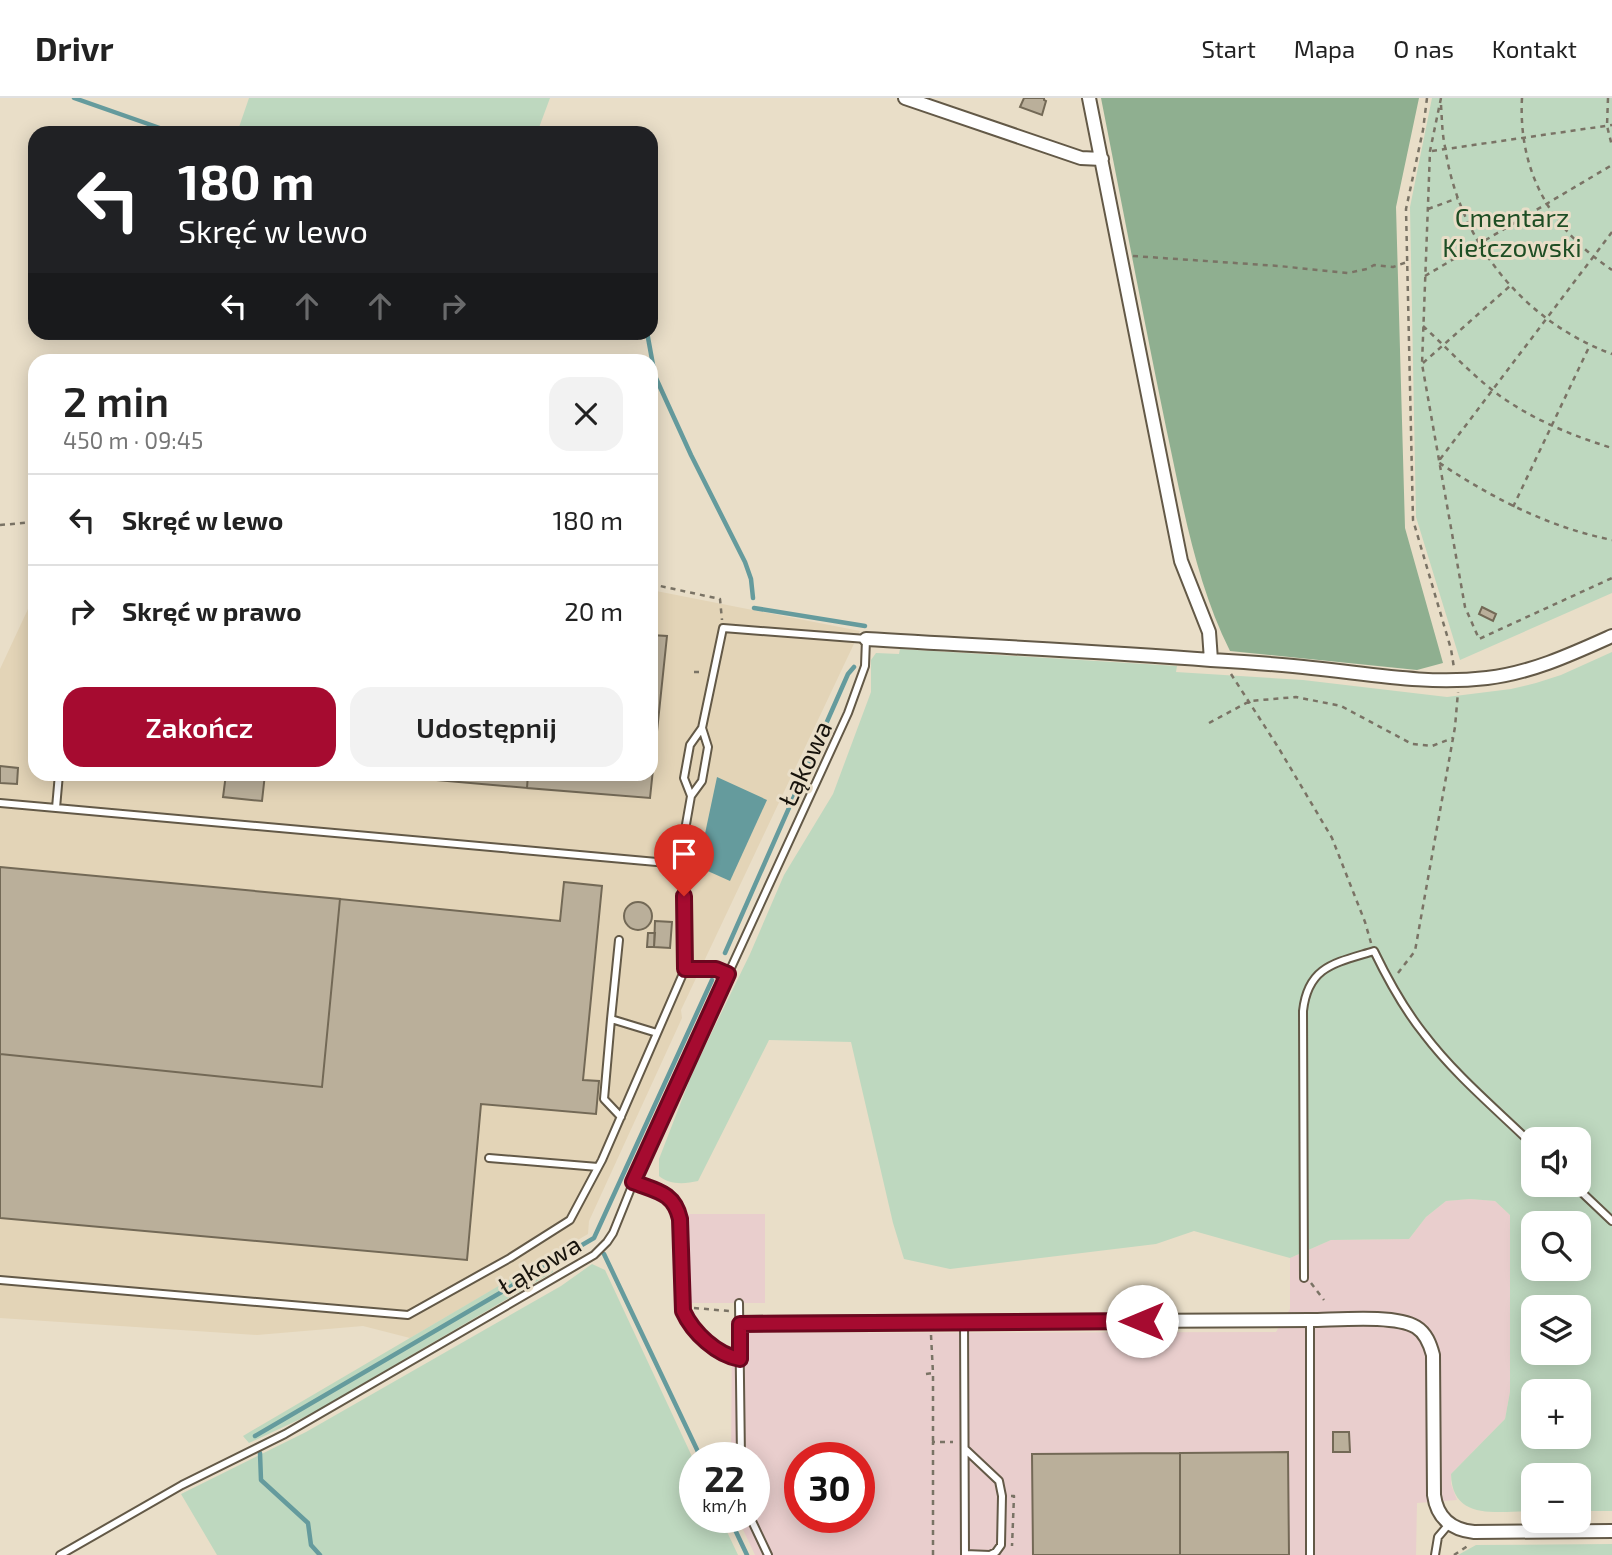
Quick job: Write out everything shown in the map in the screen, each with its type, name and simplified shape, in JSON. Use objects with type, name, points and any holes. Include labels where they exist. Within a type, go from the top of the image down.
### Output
[{"type":"street","points":[[905,98],[1081,158],[1102,159]]},
{"type":"street","points":[[1089,98],[1179,551],[1209,632],[1211,660]]},
{"type":"street","points":[[866,639],[1311,667],[1401,679],[1456,681],[1528,670],[1574,654],[1612,636]]},
{"type":"street","points":[[739,1318],[926,1322],[1396,1321],[1416,1327],[1427,1339],[1433,1355],[1434,1495],[1438,1511],[1449,1524],[1474,1532],[1612,1531]]},
{"type":"lane","points":[[691,796],[684,778],[690,745],[702,729],[723,628],[866,639]]},
{"type":"lane","name":"Łąkowa","points":[[60,1555],[182,1485],[285,1434],[594,1255],[607,1242],[857,691],[865,666],[866,639]]},
{"type":"lane","points":[[0,1280],[408,1315],[510,1258],[570,1220],[621,1117],[685,969],[684,896],[679,864],[691,796],[702,781],[708,747],[702,729]]},
{"type":"lane","points":[[56,808],[58,781]]},
{"type":"lane","points":[[0,803],[679,864]]},
{"type":"lane","points":[[619,940],[604,1099],[621,1117]]},
{"type":"lane","points":[[1304,1279],[1305,995],[1315,976],[1325,969],[1374,951],[1393,987],[1423,1033],[1452,1066],[1521,1133]]},
{"type":"lane","points":[[685,969],[716,969],[728,974]]},
{"type":"lane","points":[[611,1019],[657,1033]]},
{"type":"lane","points":[[489,1158],[598,1167]]},
{"type":"lane","points":[[633,1182],[667,1195],[677,1205],[680,1219],[683,1311],[688,1321],[720,1353],[740,1359]]},
{"type":"lane","points":[[1587,1197],[1612,1221]]},
{"type":"lane","points":[[739,1303],[741,1442]]},
{"type":"lane","points":[[1310,1320],[1310,1555]]},
{"type":"lane","points":[[964,1322],[965,1555],[990,1555],[1001,1545],[1002,1496],[999,1481],[965,1449]]},
{"type":"lane","points":[[1435,1555],[1438,1537],[1449,1524]]},
{"type":"lane","points":[[758,1533],[768,1555]]},
{"type":"path","points":[[1393,987],[1400,968],[1415,951],[1457,708],[1451,649],[1413,520],[1406,209],[1427,98]]},
{"type":"path","points":[[1522,98],[1523,138],[1535,180],[1546,204],[1570,236],[1612,270]]},
{"type":"path","points":[[1608,98],[1606,126],[1612,146]]},
{"type":"path","points":[[1441,99],[1445,149],[1458,198],[1479,244],[1510,286],[1546,320],[1612,354]]},
{"type":"path","points":[[1441,99],[1430,151],[1422,364],[1465,607],[1479,639],[1612,578]]},
{"type":"path","points":[[1430,151],[1612,125]]},
{"type":"path","points":[[1424,276],[1612,165]]},
{"type":"path","points":[[1427,210],[1458,198]]},
{"type":"path","points":[[1438,462],[1612,232]]},
{"type":"path","points":[[1120,257],[1145,256],[1348,273],[1374,265],[1393,267],[1407,262]]},
{"type":"path","points":[[1422,364],[1510,286]]},
{"type":"path","points":[[1422,325],[1493,391],[1552,426],[1612,448]]},
{"type":"path","points":[[1513,507],[1590,345]]},
{"type":"path","points":[[1438,462],[1513,507],[1548,522],[1612,540]]},
{"type":"path","points":[[0,526],[28,523]]},
{"type":"path","points":[[658,586],[720,599],[723,628]]},
{"type":"path","points":[[1240,685],[1332,838],[1374,951]]},
{"type":"path","points":[[1209,723],[1250,701],[1296,697],[1341,706],[1412,744],[1432,746],[1453,738]]},
{"type":"path","points":[[1304,1279],[1310,1281],[1324,1300]]},
{"type":"path","points":[[683,1311],[692,1308],[730,1311],[739,1318]]},
{"type":"path","points":[[926,1322],[926,1332],[930,1331],[933,1373],[933,1555]]},
{"type":"path","points":[[926,1374],[933,1373]]},
{"type":"path","points":[[927,1416],[933,1416]]},
{"type":"path","points":[[933,1442],[955,1442]]},
{"type":"path","points":[[927,1458],[933,1457]]},
{"type":"path","points":[[927,1498],[933,1498]]},
{"type":"path","points":[[928,1537],[933,1537]]},
{"type":"shaded area","points":[[658,591],[860,631],[681,1010],[682,1018],[589,1221],[588,1234],[410,1338],[363,1326],[257,1335],[0,1318],[0,669],[28,609],[28,781],[658,781]]},
{"type":"shaded area","points":[[1470,1199],[1495,1201],[1510,1215],[1510,1392],[1505,1419],[1451,1474],[1451,1484],[1457,1500],[1417,1503],[1416,1555],[755,1555],[745,1533],[770,1533],[770,1442],[731,1442],[732,1333],[1276,1332],[1290,1309],[1290,1258],[1331,1240],[1409,1239],[1426,1217],[1446,1201]]},
{"type":"shaded area","points":[[689,1214],[765,1214],[765,1303],[690,1303]]},
{"type":"green space","points":[[249,98],[550,98],[540,126],[239,126]]},
{"type":"green space","points":[[1101,98],[1419,98],[1396,207],[1405,528],[1443,663],[1417,670],[1230,651],[1199,571],[1185,516]]},
{"type":"green space","name":"Cmentarz Kiełczowski","points":[[1432,98],[1612,98],[1612,593],[1460,660],[1416,517],[1410,207]]},
{"type":"green space","points":[[900,649],[1177,666],[1176,672],[1303,680],[1447,697],[1536,683],[1612,652],[1612,1511],[1591,1511],[1591,1463],[1521,1463],[1521,1511],[1480,1511],[1459,1500],[1453,1489],[1451,1474],[1505,1419],[1510,1392],[1510,1215],[1495,1201],[1446,1201],[1426,1217],[1409,1239],[1331,1240],[1290,1258],[1194,1231],[1156,1244],[950,1269],[904,1259],[893,1223],[851,1042],[769,1040],[698,1181],[677,1183],[659,1176],[659,1159],[693,1071],[750,954],[784,875],[833,794],[871,692],[871,660],[876,653],[899,654]]},
{"type":"green space","points":[[548,1257],[553,1272],[313,1413],[249,1443],[243,1436]]},
{"type":"green space","points":[[592,1264],[605,1270],[685,1442],[679,1442],[679,1533],[728,1533],[738,1555],[217,1555],[181,1494],[306,1432],[561,1286]]},
{"type":"green space","points":[[1612,1544],[1612,1555],[1458,1555],[1476,1545]]},
{"type":"water","points":[[717,777],[767,800],[730,881],[701,868],[703,843]]},
{"type":"building","points":[[1024,98],[1044,98],[1046,101],[1042,115],[1020,107]]},
{"type":"building","points":[[1482,607],[1496,614],[1493,621],[1479,614]]},
{"type":"building","points":[[658,635],[667,636],[658,722]]},
{"type":"building","points":[[0,766],[18,768],[17,784],[0,783]]},
{"type":"building","points":[[225,781],[264,781],[262,801],[223,797]]},
{"type":"building","points":[[448,781],[528,781],[527,788]]},
{"type":"building","points":[[528,781],[652,781],[650,798],[527,788]]},
{"type":"building","points":[[0,867],[340,899],[322,1087],[0,1054]]},
{"type":"building","points":[[564,882],[602,886],[583,1080],[599,1081],[596,1114],[481,1104],[467,1260],[0,1218],[0,1054],[322,1087],[340,899],[560,921]]},
{"type":"building","points":[[638,902],[648,906],[652,916],[648,926],[638,930],[628,926],[624,916],[628,906]]},
{"type":"building","points":[[655,921],[672,922],[670,948],[654,947]]},
{"type":"building","points":[[648,933],[655,933],[654,947],[647,947]]},
{"type":"building","points":[[1333,1432],[1349,1432],[1350,1452],[1333,1452]]},
{"type":"building","points":[[1288,1452],[1289,1555],[1180,1555],[1180,1453]]},
{"type":"building","points":[[1180,1453],[1180,1555],[1033,1555],[1032,1454]]},
{"type":"waterway","points":[[74,98],[154,126]]},
{"type":"waterway","points":[[648,340],[651,354]]},
{"type":"waterway","points":[[658,383],[745,562],[751,579],[753,598]]},
{"type":"waterway","points":[[754,608],[865,626]]},
{"type":"waterway","points":[[725,953],[848,674],[854,667]]},
{"type":"waterway","points":[[255,1436],[594,1238],[712,980]]},
{"type":"waterway","points":[[604,1254],[693,1442]]},
{"type":"waterway","points":[[260,1453],[261,1480],[308,1523],[311,1545],[320,1555]]},
{"type":"waterway","points":[[737,1533],[747,1555]]},
{"type":"route","points":[[684,896],[685,969],[716,969],[728,974],[633,1182],[667,1195],[677,1205],[680,1219],[683,1311],[688,1321],[720,1353],[740,1359],[740,1324],[1142,1321]]}]
